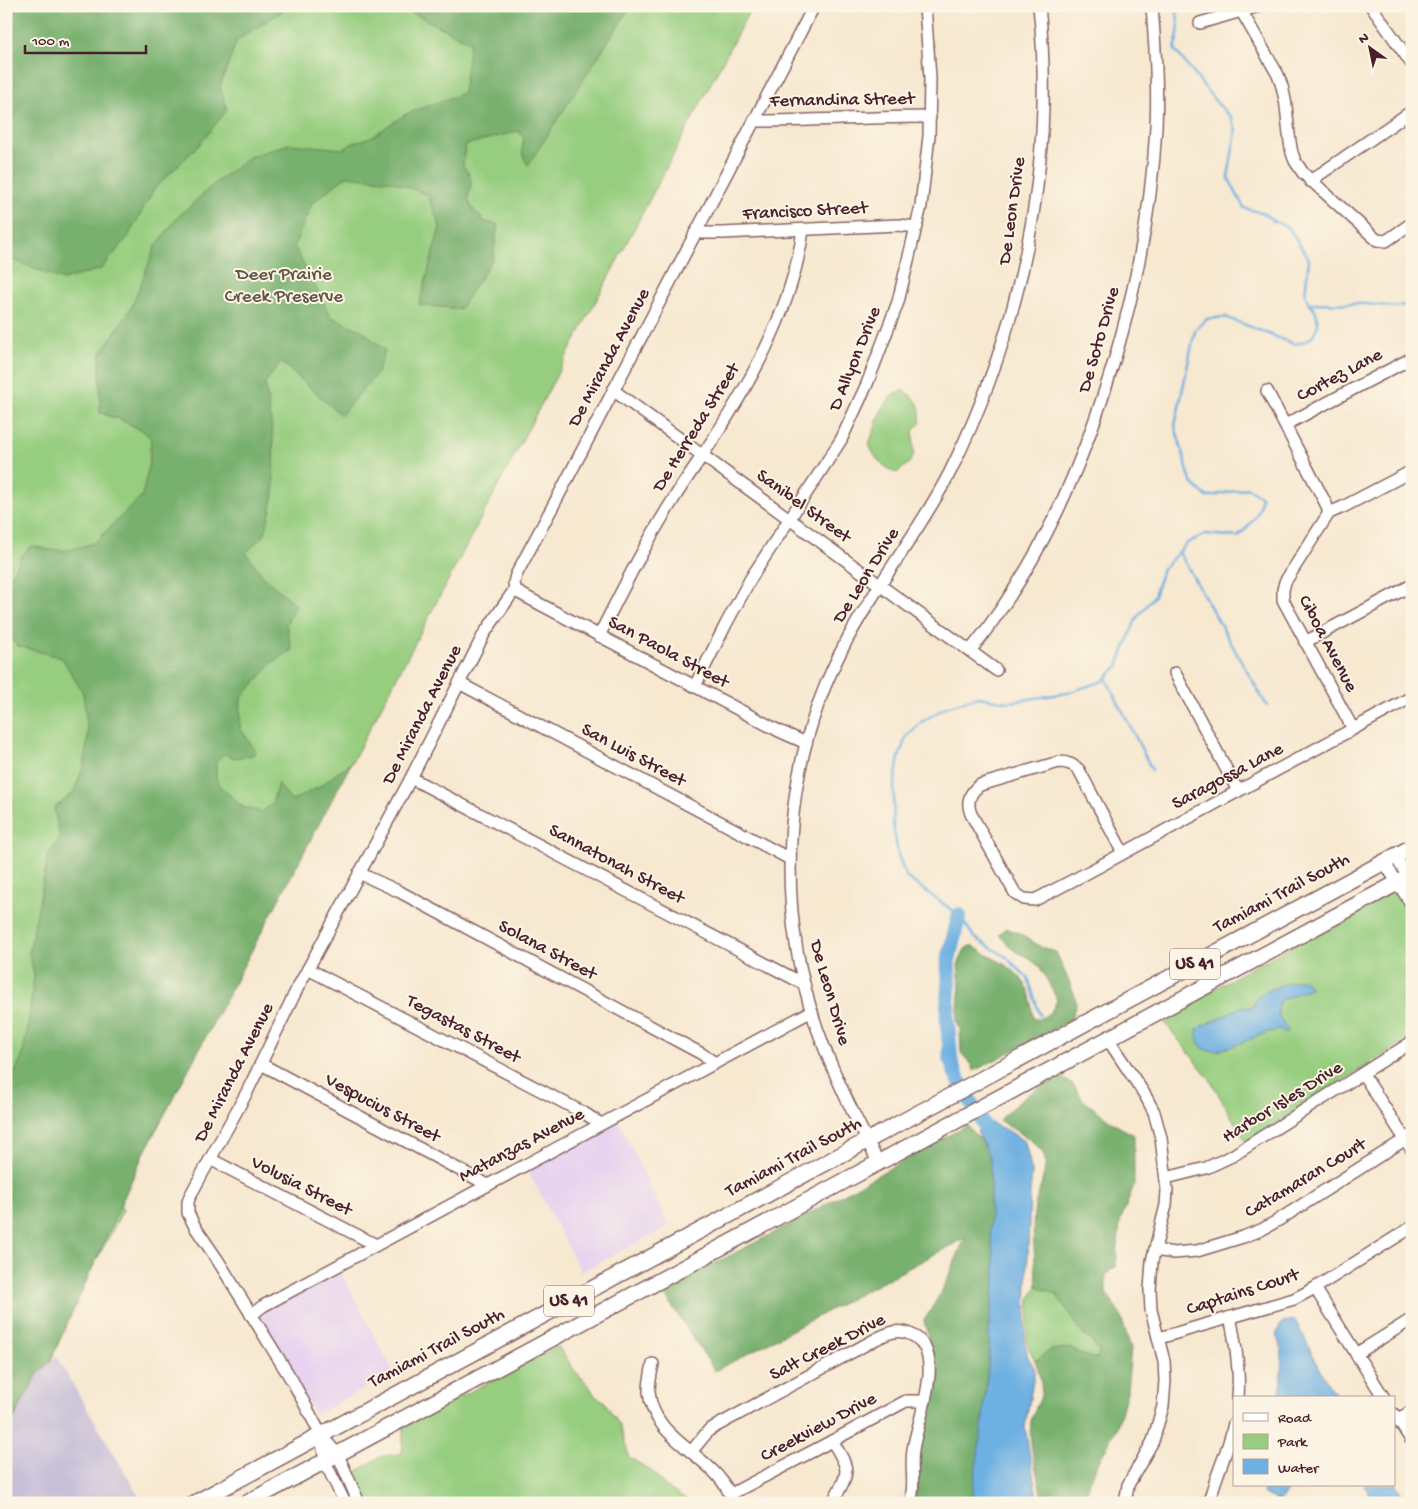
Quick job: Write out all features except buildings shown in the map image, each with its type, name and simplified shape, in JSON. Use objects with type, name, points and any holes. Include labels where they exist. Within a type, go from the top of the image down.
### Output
[{"type":"main road","name":"Tamiami Trail South","points":[[195,1503],[1412,847]]},
{"type":"main road","name":"US 41","points":[[248,1503],[1107,1038],[1407,880]]},
{"type":"street","name":"De Miranda Avenue","points":[[331,1458],[294,1382],[195,1227],[188,1213],[188,1202],[247,1092],[296,989],[411,778],[484,634],[516,588],[514,583],[516,575],[814,6]]},
{"type":"street","name":"D Allyon Drive","points":[[695,686],[747,586],[840,440],[883,346],[898,302],[916,227],[926,168],[930,117],[930,78],[924,6]]},
{"type":"street","name":"De Leon Drive","points":[[878,1162],[829,1058],[804,984],[791,907],[790,859],[793,805],[799,769],[806,743],[817,707],[835,662],[856,623],[924,517],[949,474],[969,432],[1003,343],[1026,256],[1039,159],[1042,112],[1042,63],[1038,6]]},
{"type":"street","name":"De Soto Drive","points":[[970,651],[1024,574],[1056,516],[1070,486],[1089,436],[1122,332],[1142,247],[1156,127],[1152,6]]},
{"type":"street","points":[[1200,23],[1259,6]]},
{"type":"street","points":[[1371,6],[1412,64]]},
{"type":"street","points":[[1242,12],[1278,75],[1286,101],[1292,153],[1298,167],[1310,181],[1354,218],[1374,238],[1382,241],[1390,239],[1412,222]]},
{"type":"street","points":[[1310,181],[1412,111]]},
{"type":"street","name":"Fernandina Street","points":[[754,121],[930,117]]},
{"type":"street","name":"Francisco Street","points":[[695,234],[898,225],[916,227]]},
{"type":"street","name":"De Herreda Street","points":[[599,636],[656,527],[745,388],[769,340],[792,280],[800,254],[803,230]]},
{"type":"street","name":"Cortez Lane","points":[[1285,425],[1412,358]]},
{"type":"street","name":"Sanibel Street","points":[[613,390],[996,670]]},
{"type":"street","points":[[1267,391],[1329,513],[1412,471]]},
{"type":"street","name":"Ciboa Avenue","points":[[1329,513],[1286,582],[1282,595],[1305,642],[1353,729]]},
{"type":"street","points":[[1305,642],[1412,585]]},
{"type":"street","name":"San Paola Street","points":[[516,588],[519,593],[599,636],[771,727],[806,743]]},
{"type":"street","points":[[1175,673],[1238,791]]},
{"type":"street","name":"San Luis Street","points":[[459,683],[790,859]]},
{"type":"street","name":"Saragossa Lane","points":[[1122,853],[1079,770],[1073,764],[1058,762],[980,785],[970,797],[968,804],[970,814],[1015,893],[1024,899],[1035,900],[1412,697]]},
{"type":"street","name":"Sannatonah Street","points":[[411,778],[804,984]]},
{"type":"street","points":[[1389,859],[1407,880],[1412,905]]},
{"type":"street","name":"Solana Street","points":[[359,873],[400,892],[702,1054],[715,1063]]},
{"type":"street","name":"Tegastas Street","points":[[308,969],[584,1113],[601,1124]]},
{"type":"street","name":"Matanzas Avenue","points":[[251,1315],[376,1245],[812,1011]]},
{"type":"street","points":[[1107,1038],[1145,1095],[1154,1112],[1161,1138],[1166,1178],[1166,1205],[1151,1271],[1150,1296],[1151,1310],[1164,1361],[1165,1382],[1161,1416],[1148,1450],[1128,1485],[1125,1503]]},
{"type":"street","name":"Harbor Isles Drive","points":[[1166,1178],[1206,1168],[1232,1156],[1412,1042]]},
{"type":"street","name":"Vespucius Street","points":[[261,1064],[488,1185]]},
{"type":"street","points":[[1363,1074],[1408,1137],[1412,1150]]},
{"type":"street","name":"Catamaran Court","points":[[1155,1250],[1174,1253],[1197,1251],[1262,1230],[1408,1137]]},
{"type":"street","name":"Volusia Street","points":[[210,1159],[376,1245]]},
{"type":"street","name":"Captains Court","points":[[1159,1338],[1294,1299],[1315,1288],[1412,1226]]},
{"type":"street","points":[[1315,1288],[1383,1396]]},
{"type":"street","points":[[1230,1317],[1237,1354],[1238,1396]]},
{"type":"street","points":[[1356,1354],[1412,1319]]},
{"type":"street","name":"Salt Creek Drive","points":[[691,1452],[709,1430],[892,1332],[905,1332],[918,1338],[926,1351],[929,1372],[925,1401],[913,1448],[914,1486],[910,1503]]},
{"type":"street","points":[[652,1364],[649,1390],[655,1414],[670,1434],[703,1460],[718,1475],[732,1498]]},
{"type":"street","name":"Creekview Drive","points":[[732,1498],[906,1401],[925,1401]]},
{"type":"street","points":[[1412,1411],[1396,1417],[1412,1441]]},
{"type":"street","points":[[1209,1503],[1213,1485],[1229,1444],[1233,1427]]},
{"type":"street","points":[[832,1441],[843,1458],[847,1471],[832,1503]]},
{"type":"street","points":[[331,1458],[345,1503]]},
{"type":"street","points":[[331,1458],[359,1503]]},
{"type":"shaded area","points":[[618,1120],[669,1226],[581,1272],[527,1169],[601,1129],[603,1130],[604,1127]]},
{"type":"shaded area","points":[[340,1270],[394,1373],[315,1415],[257,1316]]},
{"type":"shaded area","points":[[56,1356],[143,1503],[6,1503],[6,1432],[39,1372]]},
{"type":"green space","name":"Deer Prairie Creek Preserve","points":[[6,6],[752,6],[352,762],[347,766],[118,1203],[123,1210],[6,1433]]},
{"type":"green space","points":[[6,6],[287,6],[281,12],[237,40],[220,87],[227,110],[198,146],[154,189],[128,237],[101,269],[63,280],[6,257]]},
{"type":"green space","points":[[407,6],[631,6],[528,165],[523,153],[524,139],[519,131],[465,145],[463,166],[471,178],[468,199],[472,208],[485,222],[498,224],[493,258],[460,309],[419,305],[440,227],[428,195],[392,181],[347,176],[312,203],[294,246],[331,317],[363,331],[385,350],[377,373],[341,415],[281,362],[265,383],[273,436],[274,495],[265,534],[246,553],[264,577],[296,605],[286,624],[292,650],[272,663],[241,699],[240,728],[256,751],[253,755],[234,758],[224,754],[216,761],[216,779],[223,789],[243,807],[262,812],[272,804],[278,783],[291,801],[319,787],[352,762],[143,1155],[50,1362],[39,1372],[6,1432],[6,1093],[22,1057],[28,1027],[34,975],[29,953],[48,856],[60,838],[54,808],[73,793],[84,766],[88,735],[83,693],[62,658],[18,646],[6,636],[6,585],[21,557],[31,546],[52,550],[69,550],[94,543],[142,496],[149,465],[151,439],[143,431],[119,419],[100,413],[100,355],[132,306],[155,247],[177,218],[215,183],[249,157],[289,144],[344,149],[351,144],[373,136],[406,114],[463,93],[470,42],[411,12]]},
{"type":"green space","points":[[902,390],[918,404],[920,424],[914,428],[913,458],[896,473],[879,461],[869,444],[881,411],[892,395]]},
{"type":"green space","points":[[6,792],[13,798],[7,835],[10,853],[9,882],[6,895]]},
{"type":"green space","points":[[1397,890],[1412,912],[1412,1037],[1246,1142],[1209,1078],[1162,1019],[1238,975]],"holes":[[[1301,980],[1310,988],[1279,1001],[1278,1015],[1288,1031],[1279,1028],[1274,1032],[1267,1032],[1218,1051],[1209,1022],[1217,1020],[1242,1006],[1251,1008],[1258,997],[1276,987]]]},
{"type":"green space","points":[[1005,928],[1020,933],[1041,947],[1056,952],[1074,993],[1076,1003],[1071,1020],[974,1071],[972,1065],[961,1053],[960,1029],[957,1022],[960,983],[958,965],[965,949],[973,946],[1014,971],[1026,986],[1030,996],[1034,1019],[1042,1018],[1048,1014],[1057,1000],[1039,966],[1012,949],[999,935]]},
{"type":"green space","points":[[1060,1077],[1073,1084],[1083,1100],[1116,1125],[1134,1135],[1134,1185],[1120,1222],[1116,1267],[1110,1270],[1106,1276],[1106,1293],[1120,1314],[1131,1348],[1127,1392],[1117,1427],[1095,1469],[1087,1491],[1089,1503],[1042,1503],[1030,1431],[1033,1413],[1041,1395],[1041,1385],[1035,1361],[1051,1350],[1071,1348],[1080,1354],[1092,1358],[1098,1358],[1099,1351],[1082,1333],[1057,1295],[1037,1286],[1034,1217],[1036,1201],[1044,1174],[1045,1159],[1043,1153],[1033,1142],[999,1120],[1027,1096]]},
{"type":"green space","points":[[967,1125],[981,1139],[995,1161],[997,1288],[980,1503],[915,1503],[917,1454],[928,1406],[930,1406],[935,1365],[924,1321],[943,1289],[965,1238],[715,1371],[662,1291],[783,1228]]},
{"type":"green space","points":[[1037,1286],[1057,1295],[1082,1333],[1099,1351],[1099,1358],[1080,1354],[1071,1348],[1051,1350],[1035,1361],[1027,1340],[1030,1298]]},
{"type":"green space","points":[[558,1346],[574,1370],[588,1384],[595,1396],[604,1401],[620,1426],[629,1457],[653,1472],[664,1485],[690,1503],[368,1503],[356,1472],[380,1457],[402,1453],[404,1426]]},
{"type":"water","points":[[1301,980],[1307,982],[1310,988],[1279,1001],[1278,1015],[1287,1032],[1284,1033],[1281,1029],[1278,1029],[1219,1050],[1206,1049],[1201,1046],[1197,1030],[1201,1026],[1217,1020],[1242,1006],[1251,1008],[1258,998],[1266,992],[1284,984]]},
{"type":"water","points":[[991,1123],[1009,1131],[1025,1142],[1032,1172],[1025,1342],[1028,1357],[1035,1369],[1025,1427],[1038,1503],[971,1503],[982,1425],[989,1357],[989,1322],[995,1285],[990,1229],[990,1158],[977,1131]]},
{"type":"water","points":[[1295,1320],[1326,1380],[1337,1396],[1280,1396],[1282,1350],[1276,1335],[1281,1323]]},
{"type":"water","points":[[1396,1485],[1408,1503],[1374,1503],[1365,1486]]},
{"type":"water","points":[[1265,1486],[1290,1486],[1280,1501],[1263,1494]]},
{"type":"waterway","points":[[1040,1015],[1028,978],[1005,956],[974,937],[959,915],[906,877],[898,855],[893,825],[894,787],[899,757],[906,737],[923,721],[946,707],[978,697],[1010,702],[1067,693],[1103,681],[1118,666],[1136,619],[1154,596],[1163,569],[1187,543],[1206,534],[1238,537],[1254,519],[1261,503],[1261,497],[1248,488],[1207,497],[1191,482],[1175,426],[1195,330],[1207,319],[1225,317],[1294,344],[1304,342],[1312,337],[1318,325],[1316,312],[1305,294],[1309,259],[1288,227],[1273,221],[1265,214],[1244,208],[1228,177],[1236,131],[1231,117],[1217,103],[1175,50],[1179,28],[1176,6]]},
{"type":"waterway","points":[[1309,303],[1367,304],[1395,307],[1412,303]]},
{"type":"waterway","points":[[1179,552],[1267,706]]},
{"type":"waterway","points":[[1106,678],[1152,770]]},
{"type":"waterway","points":[[959,915],[948,962],[947,1018],[951,1061],[956,1075],[994,1144]]}]
